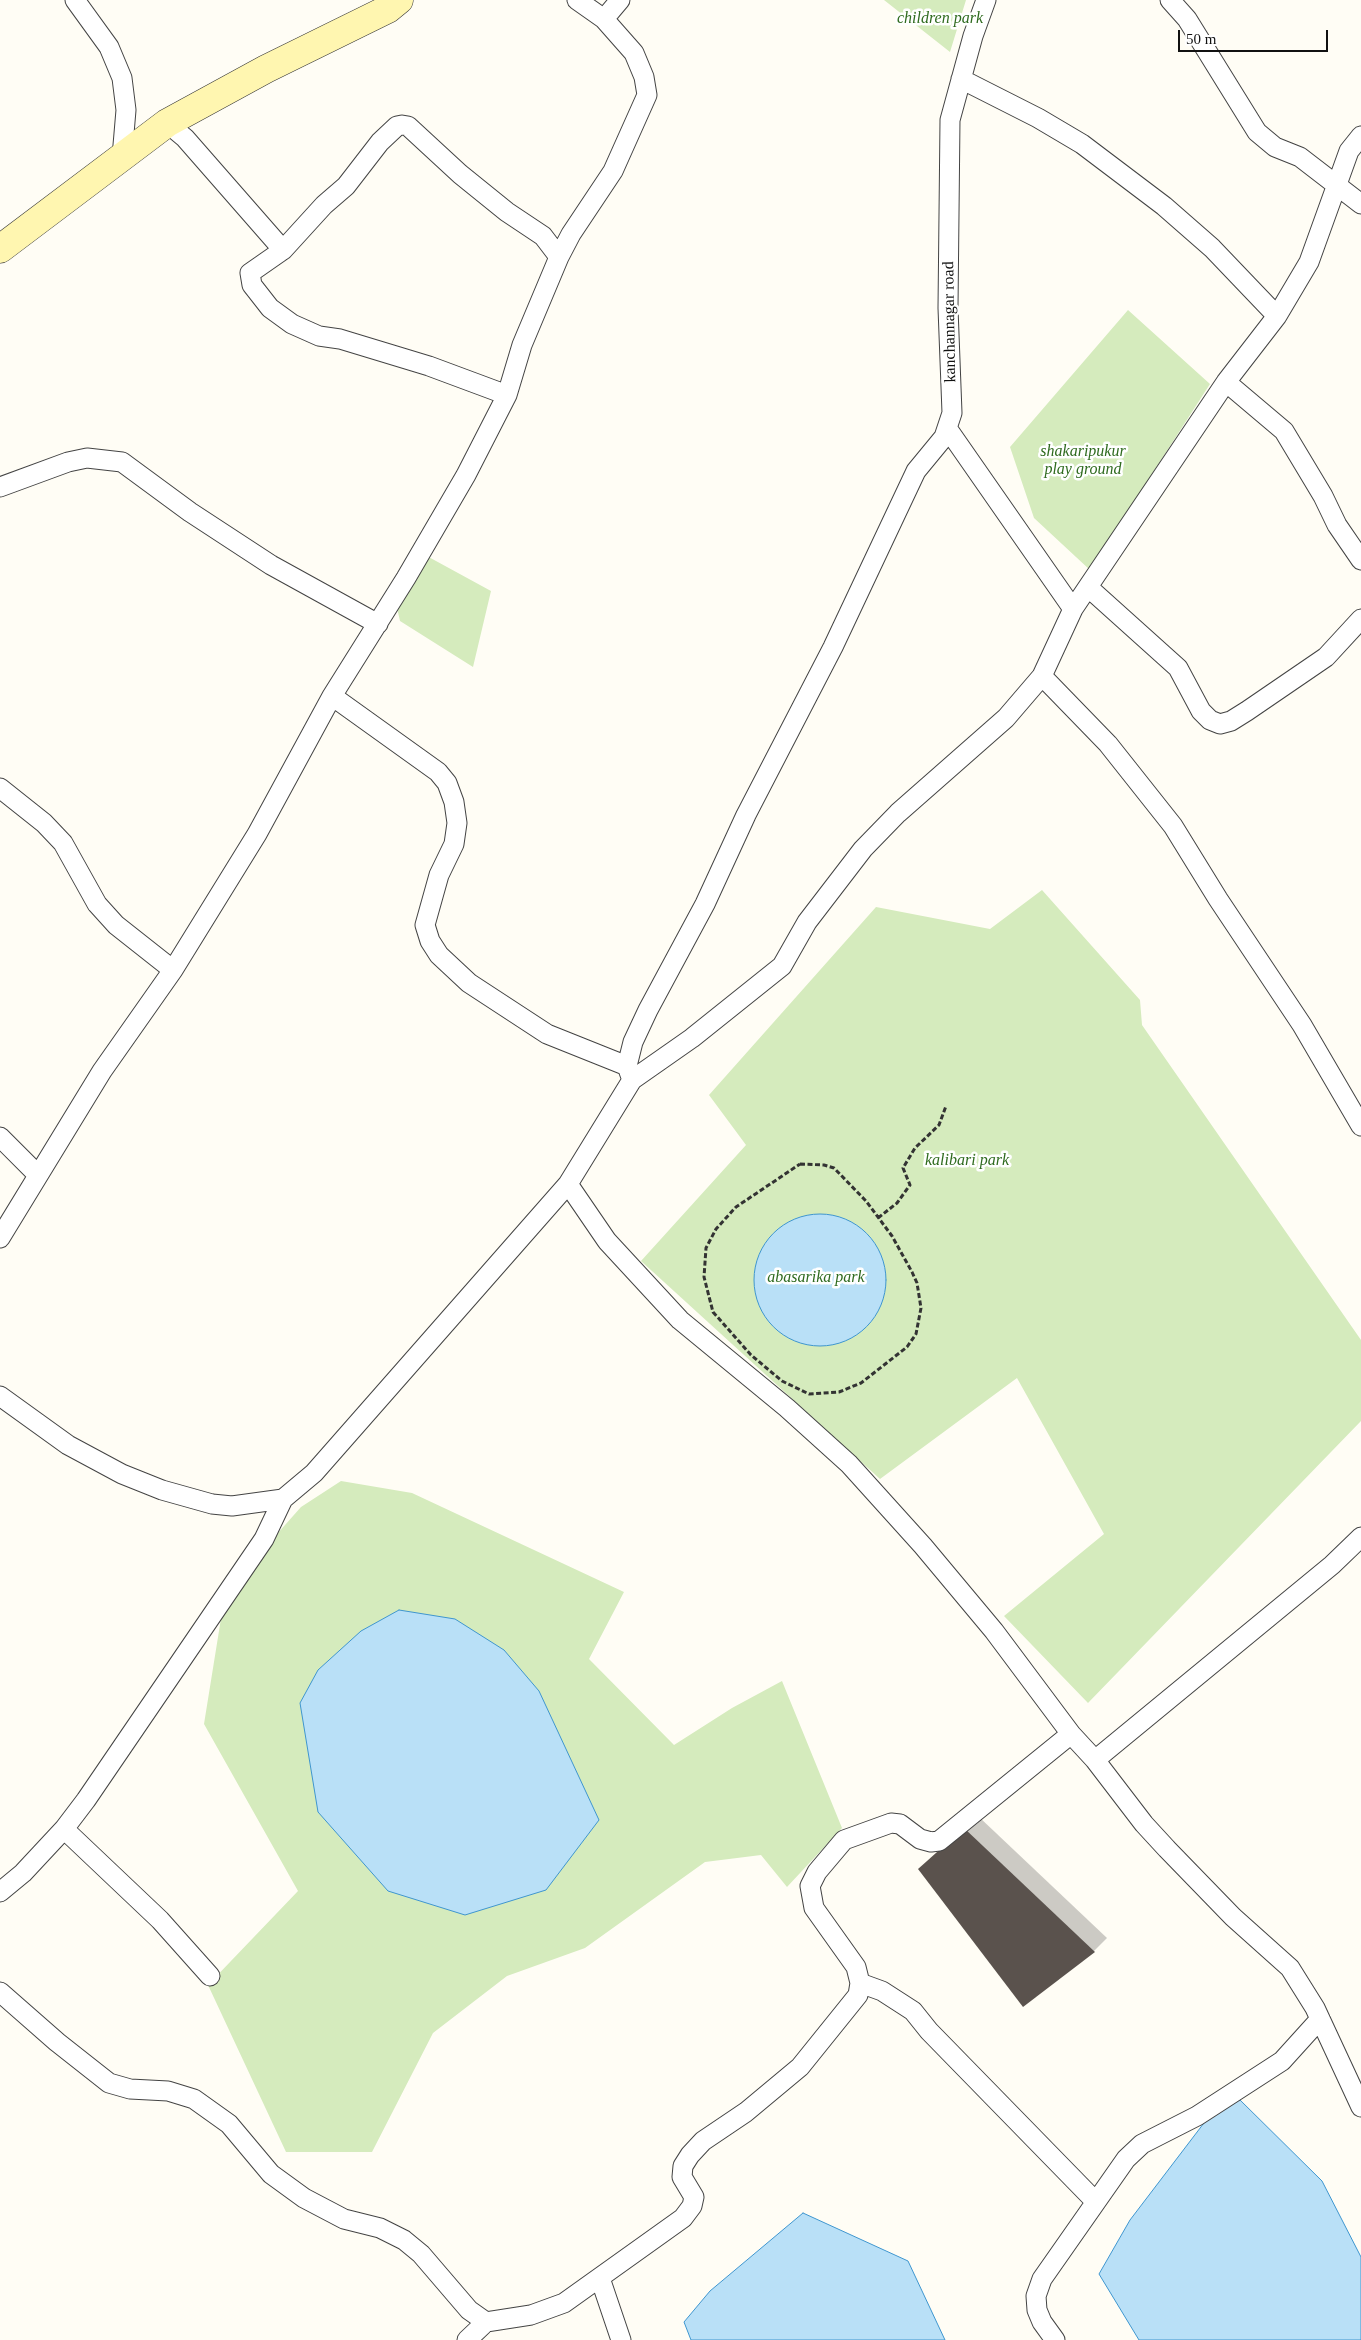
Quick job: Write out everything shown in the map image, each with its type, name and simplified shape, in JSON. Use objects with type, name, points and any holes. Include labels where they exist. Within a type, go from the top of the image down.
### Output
[{"type":"main road","points":[[0,249],[167,123],[266,69],[388,9],[399,0]]},
{"type":"street","points":[[75,0],[109,48],[122,78],[126,110],[122,157]]},
{"type":"street","points":[[0,1238],[37,1174],[102,1071],[174,970],[257,834],[332,696],[378,624],[466,475],[508,395],[522,345],[559,257],[571,234],[613,171],[647,95],[644,77],[634,53],[604,19],[577,0]]},
{"type":"street","points":[[604,19],[620,0]]},
{"type":"street","name":"kanchannagar road","points":[[947,428],[952,413],[948,308],[950,120],[960,78],[986,0]]},
{"type":"street","points":[[1170,0],[1187,19],[1257,132],[1275,147],[1300,157],[1361,204]]},
{"type":"street","points":[[960,78],[1038,118],[1082,144],[1164,206],[1212,248],[1277,316]]},
{"type":"street","points":[[167,123],[185,138],[283,250]]},
{"type":"street","points":[[508,395],[429,366],[340,339],[320,336],[292,324],[270,308],[252,285],[250,273],[283,250],[324,205],[346,186],[380,142],[397,126],[402,124],[408,126],[460,174],[507,212],[543,236],[559,257]]},
{"type":"street","points":[[629,1073],[692,1038],[782,966],[807,922],[863,849],[898,814],[1006,718],[1042,676],[1073,609],[1089,588],[1226,382],[1277,316],[1310,262],[1349,151],[1361,136]]},
{"type":"street","points":[[1226,382],[1284,431],[1323,496],[1337,525],[1361,560]]},
{"type":"street","points":[[947,428],[1073,609]]},
{"type":"street","points":[[0,1892],[23,1873],[64,1830],[163,1690],[264,1539],[283,1500],[335,1452],[568,1184],[629,1073],[633,1042],[648,1010],[706,904],[746,815],[833,647],[916,471],[944,437],[947,428]]},
{"type":"street","points":[[0,487],[68,462],[87,458],[122,462],[190,512],[271,565],[378,624]]},
{"type":"street","points":[[1089,588],[1178,668],[1201,711],[1210,720],[1220,724],[1231,721],[1247,711],[1326,656],[1361,619]]},
{"type":"street","points":[[1042,676],[1108,744],[1174,826],[1218,899],[1302,1025],[1361,1126]]},
{"type":"street","points":[[332,696],[438,772],[447,783],[454,802],[458,823],[454,844],[439,875],[425,925],[430,941],[439,954],[470,983],[547,1034],[629,1073]]},
{"type":"street","points":[[0,788],[44,823],[63,843],[97,904],[116,925],[174,970]]},
{"type":"street","points":[[0,1137],[37,1174]]},
{"type":"street","points":[[568,1184],[607,1241],[680,1320],[802,1421],[849,1464],[923,1546],[994,1631],[1072,1734],[1095,1760],[1144,1824],[1233,1917],[1290,1968],[1305,1989],[1361,2107]]},
{"type":"street","points":[[0,1396],[68,1445],[122,1474],[162,1490],[232,1506],[283,1500]]},
{"type":"street","points":[[1095,1760],[1332,1565],[1361,1537]]},
{"type":"street","points":[[468,2340],[486,2322],[507,2320],[547,2311],[564,2303],[675,2226],[687,2213],[694,2197],[682,2177],[683,2166],[690,2155],[703,2141],[746,2112],[800,2067],[858,1995],[860,1983],[856,1967],[814,1908],[810,1886],[816,1872],[844,1840],[891,1823],[900,1824],[920,1840],[939,1841],[1072,1734]]},
{"type":"street","points":[[64,1830],[160,1920],[210,1976]]},
{"type":"street","points":[[860,1983],[882,1991],[913,2012],[929,2031],[1095,2201]]},
{"type":"street","points":[[0,1992],[57,2042],[109,2083],[130,2089],[168,2091],[194,2099],[228,2124],[271,2174],[304,2198],[344,2218],[380,2228],[404,2240],[421,2254],[469,2310],[486,2322]]},
{"type":"street","points":[[1056,2340],[1042,2322],[1037,2310],[1036,2296],[1042,2280],[1095,2201],[1126,2159],[1142,2144],[1196,2116],[1282,2061],[1320,2019]]},
{"type":"street","points":[[600,2278],[621,2340]]},
{"type":"path","points":[[879,1217],[897,1203],[910,1185],[903,1168],[914,1148],[939,1125],[946,1106]]},
{"type":"path","points":[[800,1164],[824,1165],[834,1168],[879,1217],[892,1236],[917,1283],[921,1314],[916,1334],[907,1347],[861,1383],[839,1392],[809,1394],[798,1390],[782,1381],[751,1355],[713,1312],[704,1277],[706,1248],[716,1229],[736,1207],[800,1164]]},
{"type":"green space","name":"children park","points":[[884,0],[966,0],[950,52]]},
{"type":"green space","name":"shakaripukur play ground","points":[[1128,310],[1210,384],[1090,570],[1034,518],[1010,447]]},
{"type":"green space","points":[[425,555],[491,591],[473,667],[400,621],[395,599]]},
{"type":"green space","name":"kalibari park","points":[[1042,890],[1140,1000],[1142,1025],[1361,1340],[1361,1421],[1088,1703],[1004,1616],[1104,1534],[1017,1378],[880,1479],[641,1261],[746,1145],[709,1095],[876,907],[990,929]]},
{"type":"green space","points":[[341,1481],[412,1493],[624,1592],[589,1659],[674,1745],[732,1708],[782,1681],[842,1828],[787,1887],[761,1855],[705,1862],[585,1948],[507,1976],[433,2033],[372,2152],[286,2152],[208,1985],[298,1891],[204,1724],[228,1575],[253,1561],[301,1507]]},
{"type":"water","points":[[820,1214],[833,1215],[845,1219],[867,1233],[881,1255],[885,1267],[885,1293],[881,1305],[867,1327],[845,1341],[833,1345],[820,1346],[807,1345],[795,1341],[773,1327],[759,1305],[755,1293],[754,1280],[755,1267],[759,1255],[773,1233],[795,1219],[807,1215]]},
{"type":"water","points":[[399,1610],[455,1619],[504,1650],[539,1691],[599,1820],[546,1890],[465,1915],[388,1891],[318,1812],[300,1703],[318,1670],[361,1631]]},
{"type":"water","points":[[1238,2098],[1322,2181],[1361,2257],[1361,2340],[1139,2340],[1099,2274],[1130,2220],[1207,2119]]},
{"type":"water","points":[[803,2213],[908,2261],[945,2340],[691,2340],[684,2322],[710,2291]]},
{"type":"building","points":[[964,1828],[1095,1952],[1023,2007],[918,1869]]},
{"type":"park label","name":"abasarika park","points":[[816,1278]]}]
